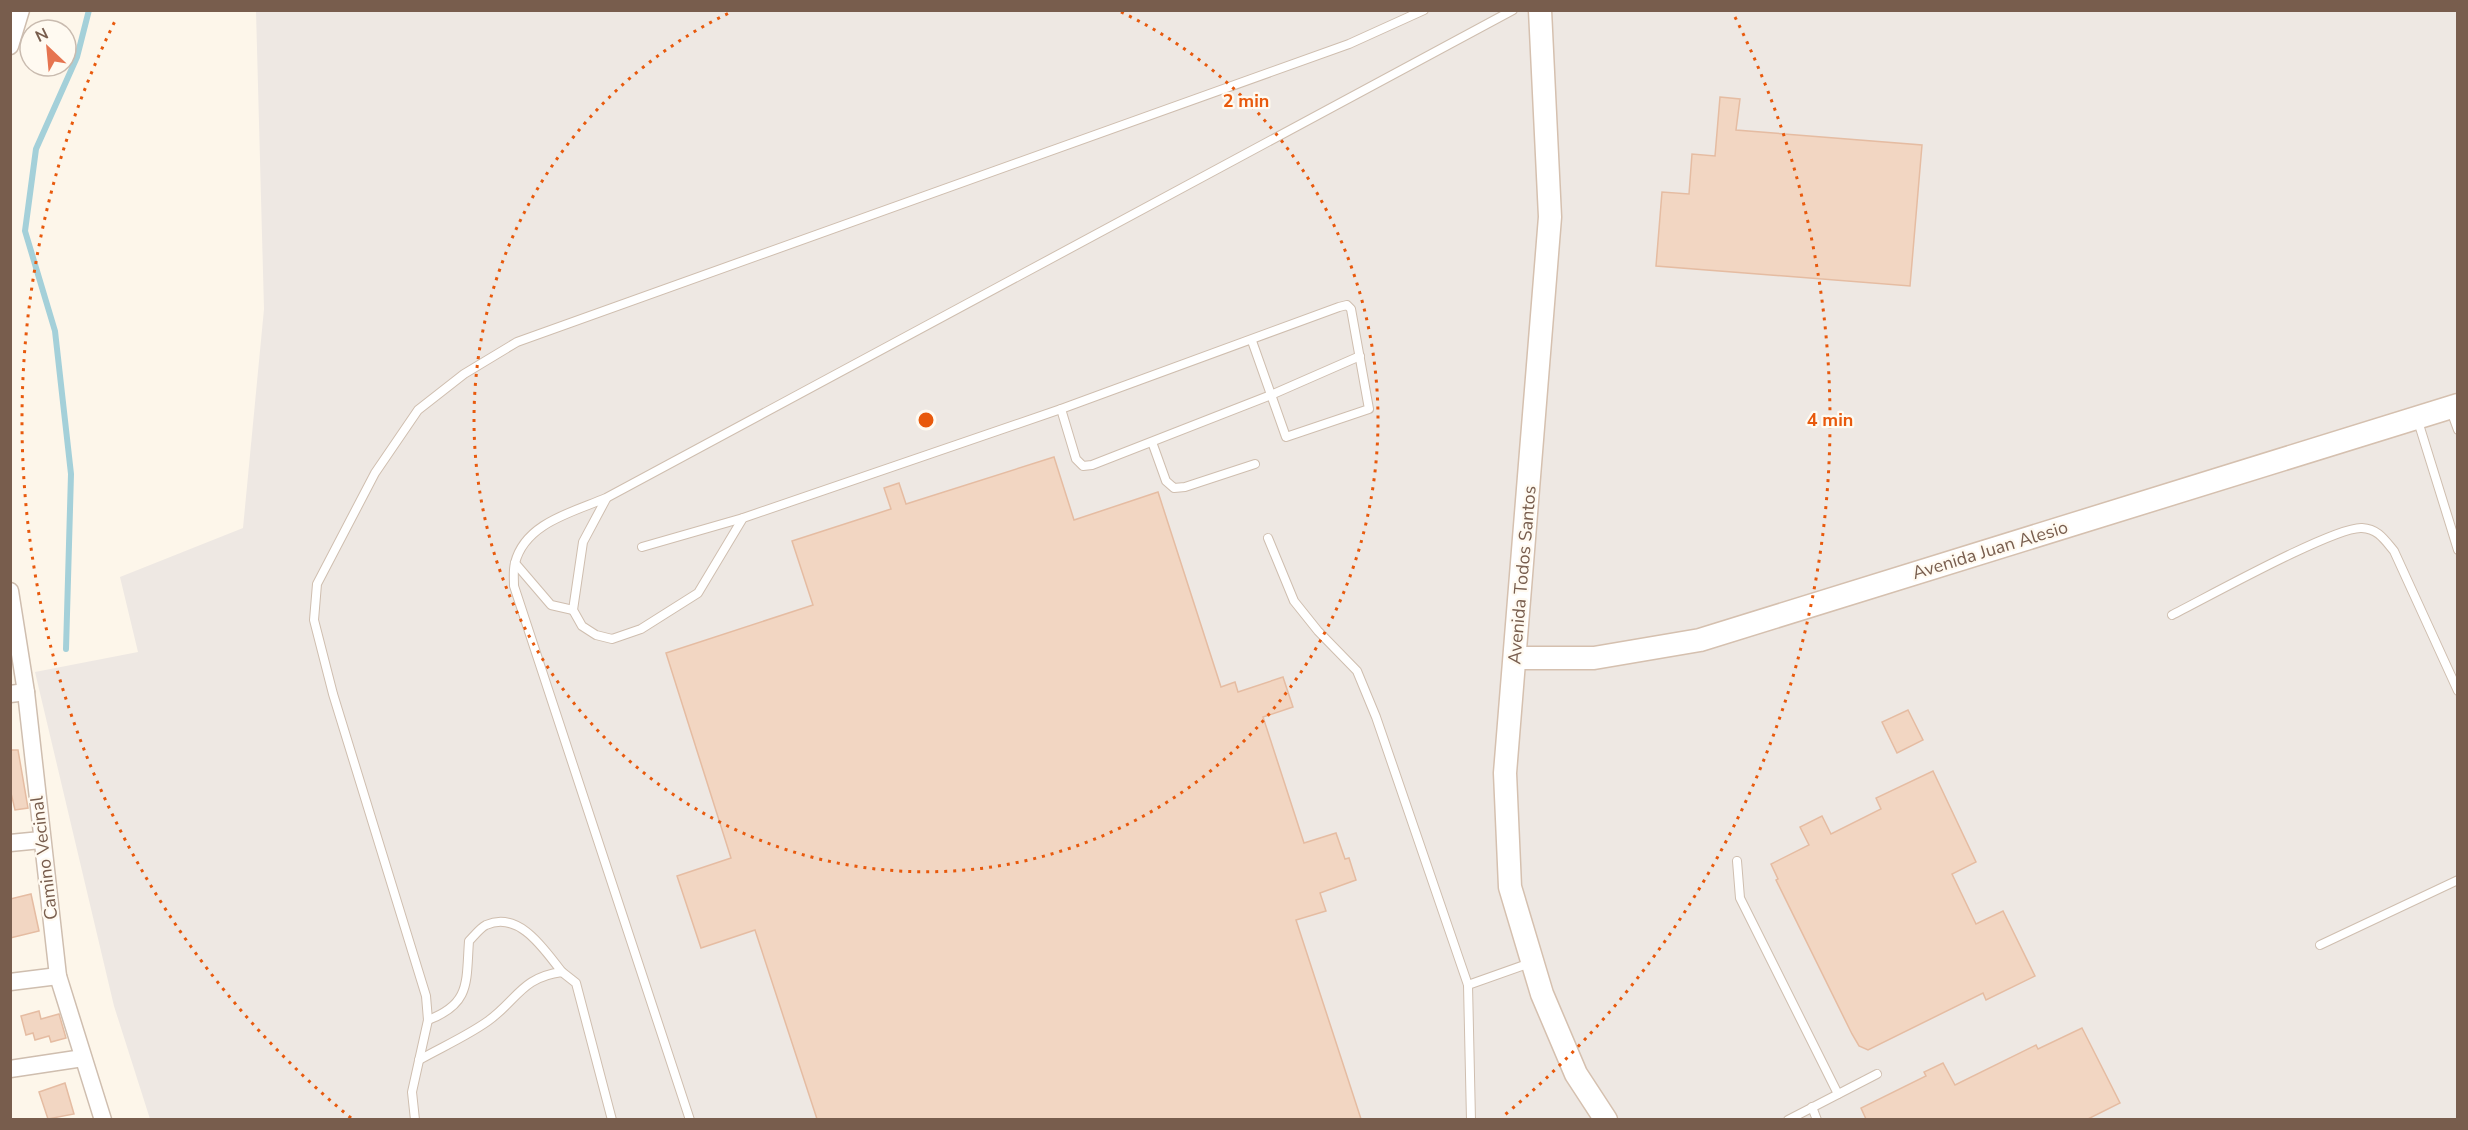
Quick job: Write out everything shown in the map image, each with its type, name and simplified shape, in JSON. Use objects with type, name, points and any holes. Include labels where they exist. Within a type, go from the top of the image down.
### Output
[{"type":"street","points":[[10,46],[21,10]]},
{"type":"street","name":"Avenida Todos Santos","points":[[1540,10],[1550,217],[1505,773],[1510,887],[1542,994],[1576,1074],[1606,1119]]},
{"type":"street","name":"Avenida Juan Alesio","points":[[1516,658],[1594,658],[1700,640],[2454,406]]},
{"type":"street","name":"Camino Vecinal","points":[[10,591],[18,693],[41,840],[58,976],[103,1119]]},
{"type":"street","points":[[10,843],[41,840]]},
{"type":"street","points":[[10,982],[58,976]]},
{"type":"street","points":[[10,1069],[83,1058]]},
{"type":"lane","points":[[416,1119],[412,1092],[428,1020],[426,996],[333,694],[314,620],[317,584],[375,473],[418,410],[464,374],[517,342],[1349,44],[1424,10]]},
{"type":"lane","points":[[690,1119],[514,586],[515,563],[524,544],[545,523],[606,498],[1514,10]]},
{"type":"lane","points":[[642,547],[743,518],[1061,409],[1347,305],[1351,309],[1370,405],[1366,411],[1286,437],[1252,340]]},
{"type":"lane","points":[[1061,409],[1076,459],[1083,466],[1152,442],[1271,395],[1360,356]]},
{"type":"lane","points":[[2454,406],[2457,430]]},
{"type":"lane","points":[[2417,418],[2457,550]]},
{"type":"lane","points":[[1152,442],[1166,481],[1174,488],[1185,488],[1255,464]]},
{"type":"lane","points":[[606,498],[582,542],[573,610],[582,626],[596,635],[612,639],[641,629],[698,593],[743,518]]},
{"type":"lane","points":[[2172,615],[2331,536],[2360,528],[2379,532],[2394,551],[2457,691]]},
{"type":"lane","points":[[1269,538],[1294,601],[1318,631],[1357,671],[1376,717],[1468,985],[1471,1119]]},
{"type":"lane","points":[[515,563],[551,605],[573,610]]},
{"type":"lane","points":[[1737,861],[1740,898],[1838,1094]]},
{"type":"lane","points":[[2320,945],[2457,880]]},
{"type":"lane","points":[[428,1020],[450,1012],[461,997],[466,980],[469,941],[486,925],[504,922],[532,934],[562,972],[576,983],[612,1119]]},
{"type":"lane","points":[[1468,985],[1532,962]]},
{"type":"lane","points":[[419,1060],[488,1021],[527,983],[545,974],[562,972]]},
{"type":"lane","points":[[1788,1119],[1877,1074]]},
{"type":"lane","points":[[1812,1107],[1817,1119]]},
{"type":"shaded area","points":[[256,11],[2457,11],[2457,1119],[150,1119],[114,1006],[35,672],[138,652],[120,577],[243,528],[264,309]]},
{"type":"building","points":[[1720,97],[1740,99],[1736,130],[1922,145],[1910,286],[1656,266],[1662,192],[1689,194],[1692,154],[1715,156]]},
{"type":"building","points":[[1054,457],[1074,520],[1158,492],[1221,687],[1235,682],[1238,692],[1283,677],[1293,707],[1263,717],[1304,843],[1336,833],[1345,859],[1349,858],[1356,880],[1320,893],[1326,911],[1296,920],[1361,1119],[817,1119],[755,930],[701,948],[677,876],[731,858],[666,653],[813,605],[792,541],[891,509],[884,488],[899,483],[906,504]]},
{"type":"building","points":[[1908,710],[1923,740],[1897,753],[1882,722]]},
{"type":"building","points":[[10,750],[18,750],[28,808],[15,810],[10,789]]},
{"type":"building","points":[[1933,771],[1976,862],[1952,874],[1976,924],[2003,911],[2035,976],[1986,1000],[1983,993],[1868,1050],[1859,1046],[1852,1034],[1776,880],[1778,879],[1771,864],[1809,845],[1800,827],[1822,816],[1831,834],[1881,809],[1876,798]]},
{"type":"building","points":[[31,894],[39,931],[10,938],[10,899]]},
{"type":"building","points":[[39,1011],[41,1019],[59,1014],[66,1038],[51,1042],[49,1036],[35,1040],[33,1033],[26,1035],[21,1016]]},
{"type":"building","points":[[2082,1028],[2120,1103],[2088,1119],[1866,1119],[1861,1108],[1926,1076],[1924,1072],[1943,1063],[1955,1085],[2036,1045],[2038,1049]]},
{"type":"building","points":[[65,1083],[74,1114],[48,1119],[39,1092]]},
{"type":"waterway","points":[[66,649],[71,474],[55,331],[25,231],[36,149],[77,57],[89,10]]}]
